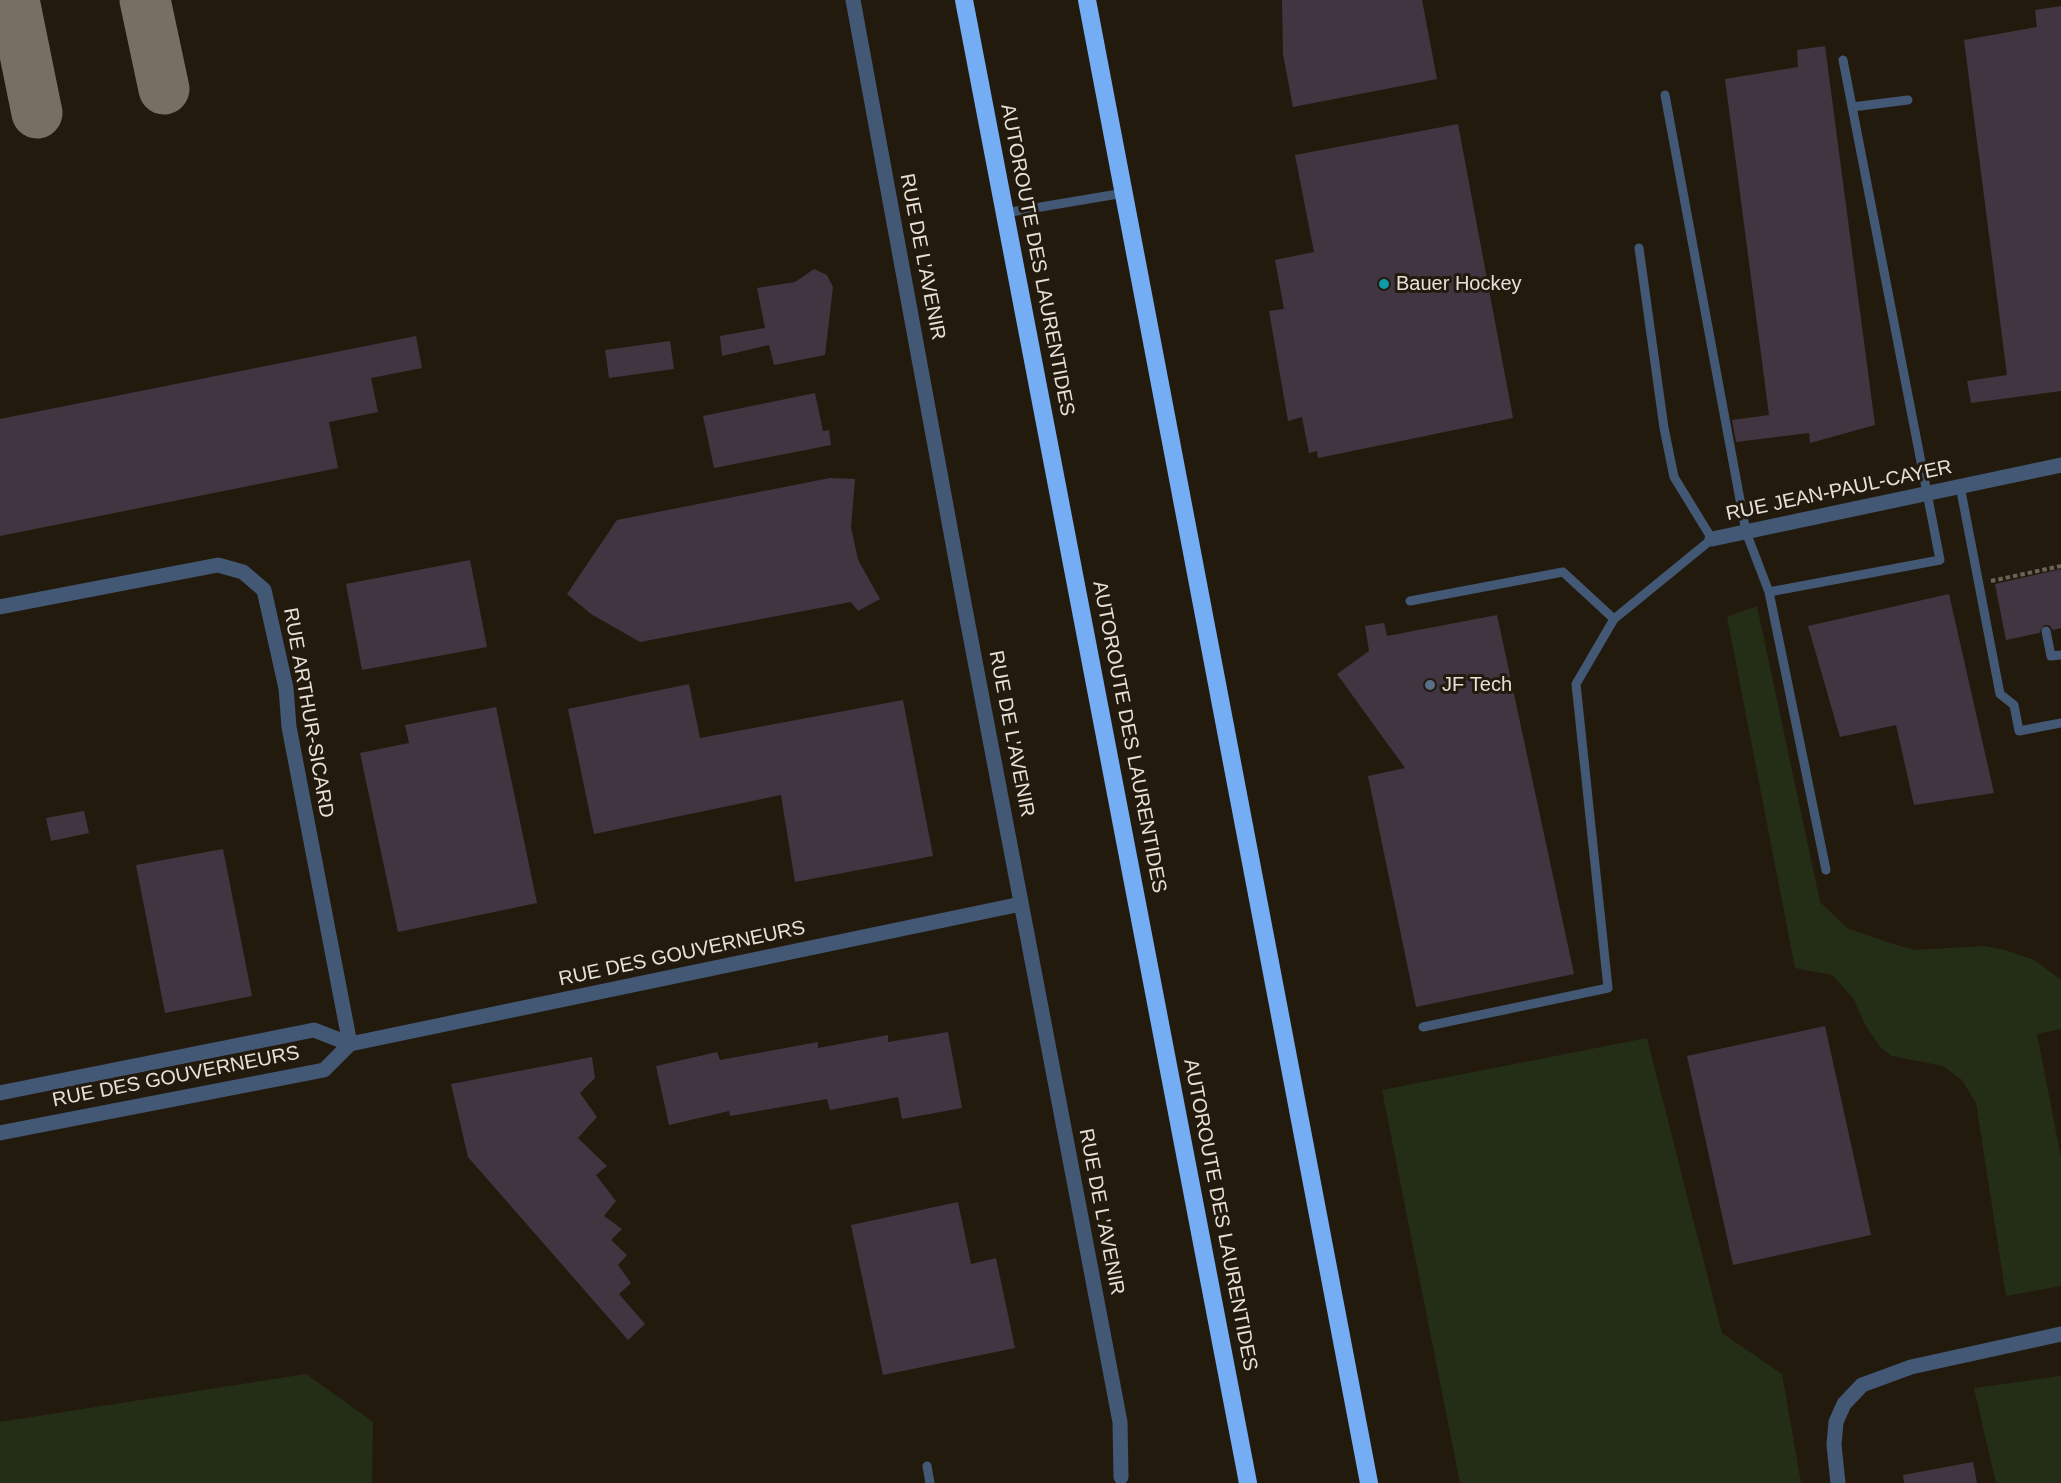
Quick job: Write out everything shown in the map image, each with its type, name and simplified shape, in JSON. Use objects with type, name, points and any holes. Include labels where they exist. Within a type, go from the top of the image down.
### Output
[{"type":"highway","name":"AUTOROUTE DES LAURENTIDES","points":[[964,0],[1248,1483]]},
{"type":"highway","points":[[1087,0],[1369,1483]]},
{"type":"street","name":"RUE DE L'AVENIR","points":[[853,0],[1120,1422],[1124,1480]]},
{"type":"street","name":"RUE JEAN-PAUL-CAYER","points":[[1712,539],[2061,465]]},
{"type":"street","name":"RUE ARTHUR-SICARD","points":[[0,607],[218,566],[243,572],[264,590],[286,688],[289,727],[350,1044]]},
{"type":"street","name":"RUE DES GOUVERNEURS","points":[[0,1093],[314,1030],[350,1044],[1021,904]]},
{"type":"street","name":"RUE DES GOUVERNEURS","points":[[0,1133],[324,1070],[350,1044]]},
{"type":"street","points":[[1838,1483],[1834,1445],[1836,1422],[1849,1396],[1862,1385],[1911,1367],[2061,1334]]},
{"type":"lane","points":[[1769,592],[1940,560],[1843,60]]},
{"type":"lane","points":[[1665,95],[1746,532],[1769,592],[1826,870]]},
{"type":"lane","points":[[1852,106],[1908,100]]},
{"type":"lane","points":[[1005,213],[1124,193]]},
{"type":"lane","name":"RUE JEAN-PAUL-CAYER","points":[[1639,248],[1664,428],[1674,477],[1712,539]]},
{"type":"lane","points":[[1960,486],[2000,694],[2014,705],[2019,731],[2061,723]]},
{"type":"lane","points":[[1423,1027],[1608,987],[1576,684],[1614,619],[1712,539]]},
{"type":"lane","points":[[1410,601],[1563,572],[1614,619]]},
{"type":"lane","points":[[2046,632],[2051,656],[2061,655]]},
{"type":"lane","points":[[927,1466],[930,1483]]},
{"type":"path","points":[[1989,582],[2061,566]]},
{"type":"green space","points":[[1757,606],[1820,902],[1847,928],[1890,943],[1914,950],[1984,946],[2005,950],[2034,960],[2061,980],[2061,1029],[2037,1034],[2061,1158],[2061,1286],[2006,1296],[1976,1103],[1962,1080],[1943,1066],[1892,1056],[1881,1048],[1866,1026],[1853,998],[1832,975],[1795,968],[1727,617]]},
{"type":"green space","points":[[1647,1038],[1722,1333],[1782,1374],[1801,1483],[1460,1483],[1382,1090]]},
{"type":"green space","points":[[306,1374],[373,1422],[372,1483],[0,1483],[0,1422]]},
{"type":"green space","points":[[2061,1376],[2061,1483],[1996,1483],[1974,1388]]},
{"type":"building","points":[[1282,0],[1422,0],[1437,79],[1293,107],[1283,54]]},
{"type":"building","points":[[2061,6],[2061,391],[1971,403],[1967,381],[2007,375],[1964,40],[2037,27],[2035,10]]},
{"type":"building","points":[[1825,46],[1875,425],[1810,443],[1809,433],[1736,442],[1732,420],[1769,415],[1725,79],[1798,67],[1797,50]]},
{"type":"building","name":"Bauer Hockey","points":[[1458,124],[1513,418],[1318,458],[1317,451],[1309,453],[1302,417],[1288,421],[1269,311],[1284,309],[1275,260],[1314,252],[1295,155]]},
{"type":"building","points":[[814,269],[827,275],[833,287],[825,355],[774,365],[769,345],[722,356],[720,336],[765,328],[757,288],[795,282]]},
{"type":"building","points":[[416,336],[422,368],[371,378],[378,412],[329,422],[338,468],[0,536],[0,419]]},
{"type":"building","points":[[670,341],[674,369],[609,378],[605,350]]},
{"type":"building","points":[[815,393],[823,431],[829,430],[831,445],[714,468],[703,416]]},
{"type":"building","points":[[830,478],[855,479],[851,527],[858,560],[880,599],[858,611],[851,602],[640,642],[591,614],[567,594],[617,520]]},
{"type":"building","points":[[470,560],[487,647],[362,670],[346,584]]},
{"type":"building","points":[[2061,569],[2061,628],[2053,630],[2049,625],[2044,625],[2039,633],[2006,640],[1995,584]]},
{"type":"building","points":[[1949,594],[1994,793],[1914,805],[1896,725],[1840,737],[1808,626]]},
{"type":"building","points":[[1497,615],[1574,974],[1416,1007],[1368,776],[1405,768],[1337,674],[1369,651],[1365,626],[1384,623],[1387,636]]},
{"type":"building","points":[[689,684],[700,738],[903,700],[933,856],[795,882],[781,795],[594,834],[568,709]]},
{"type":"building","points":[[496,707],[537,903],[398,932],[360,753],[409,743],[405,725]]},
{"type":"building","points":[[84,811],[89,833],[51,841],[46,818]]},
{"type":"building","points":[[223,849],[252,996],[165,1013],[136,865]]},
{"type":"building","points":[[1825,1026],[1871,1235],[1733,1265],[1687,1056]]},
{"type":"building","points":[[948,1032],[962,1108],[902,1119],[898,1097],[830,1110],[827,1099],[730,1116],[729,1111],[669,1125],[656,1066],[717,1052],[720,1060],[818,1042],[818,1048],[888,1035],[888,1042]]},
{"type":"building","points":[[592,1057],[595,1078],[580,1093],[597,1117],[578,1138],[607,1166],[596,1175],[616,1201],[604,1216],[622,1229],[611,1240],[627,1255],[618,1265],[631,1283],[619,1294],[645,1324],[628,1340],[468,1157],[451,1084]]},
{"type":"building","points":[[958,1202],[971,1264],[996,1258],[1015,1348],[883,1375],[851,1225]]},
{"type":"building","points":[[1973,1462],[1977,1483],[1904,1483],[1903,1475]]},
{"type":"taxiway","points":[[14,0],[37,113]]},
{"type":"taxiway","points":[[145,0],[164,89]]},
{"type":"place","name":"Bauer Hockey","points":[[1384,284]]},
{"type":"place","name":"JF Tech","points":[[1430,685]]}]
